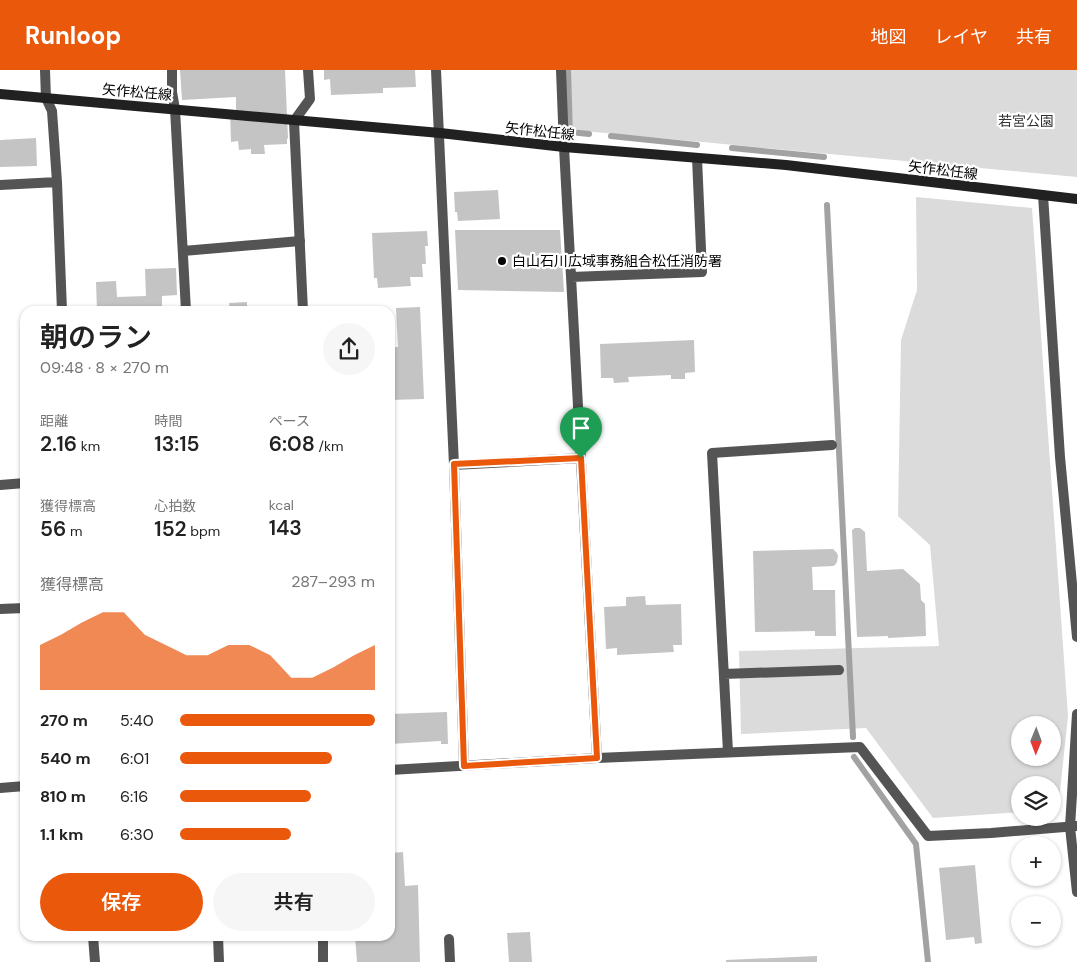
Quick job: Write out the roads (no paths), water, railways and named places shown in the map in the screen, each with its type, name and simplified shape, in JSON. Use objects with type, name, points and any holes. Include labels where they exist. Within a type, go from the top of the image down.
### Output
[{"type":"main road","name":"矢作松任線","points":[[0,94],[440,133],[564,148],[786,165],[1077,199]]},
{"type":"street","points":[[45,70],[46,98],[52,111],[62,306]]},
{"type":"street","points":[[172,70],[186,306]]},
{"type":"street","points":[[303,306],[294,121],[310,99],[308,70]]},
{"type":"street","points":[[436,70],[454,464],[464,766]]},
{"type":"street","points":[[561,70],[597,758]]},
{"type":"street","points":[[571,277],[702,272],[697,158]]},
{"type":"street","points":[[0,185],[57,182]]},
{"type":"street","points":[[1042,195],[1060,457],[1077,637]]},
{"type":"street","points":[[183,251],[300,241]]},
{"type":"street","points":[[728,752],[712,453],[832,445]]},
{"type":"street","points":[[454,464],[581,458]]},
{"type":"street","points":[[0,485],[20,483]]},
{"type":"street","points":[[0,609],[20,608]]},
{"type":"street","points":[[724,674],[839,670]]},
{"type":"street","points":[[1077,714],[1074,827],[1077,892]]},
{"type":"street","points":[[395,770],[860,746],[928,836],[1074,827]]},
{"type":"street","points":[[0,788],[20,786]]},
{"type":"street","points":[[449,939],[450,962]]},
{"type":"street","points":[[93,941],[95,962]]},
{"type":"street","points":[[218,941],[219,962]]},
{"type":"street","points":[[323,941],[323,962]]},
{"type":"waterway","points":[[568,70],[570,132],[589,134]]},
{"type":"waterway","points":[[611,136],[697,145]]},
{"type":"waterway","points":[[732,148],[824,157]]},
{"type":"waterway","points":[[827,205],[853,737]]},
{"type":"waterway","points":[[854,757],[916,844],[928,962]]},
{"type":"place","name":"白山石川広域事務組合松任消防署","points":[[502,261]]},
{"type":"park label","name":"若宮公園","points":[[1026,121]]}]
